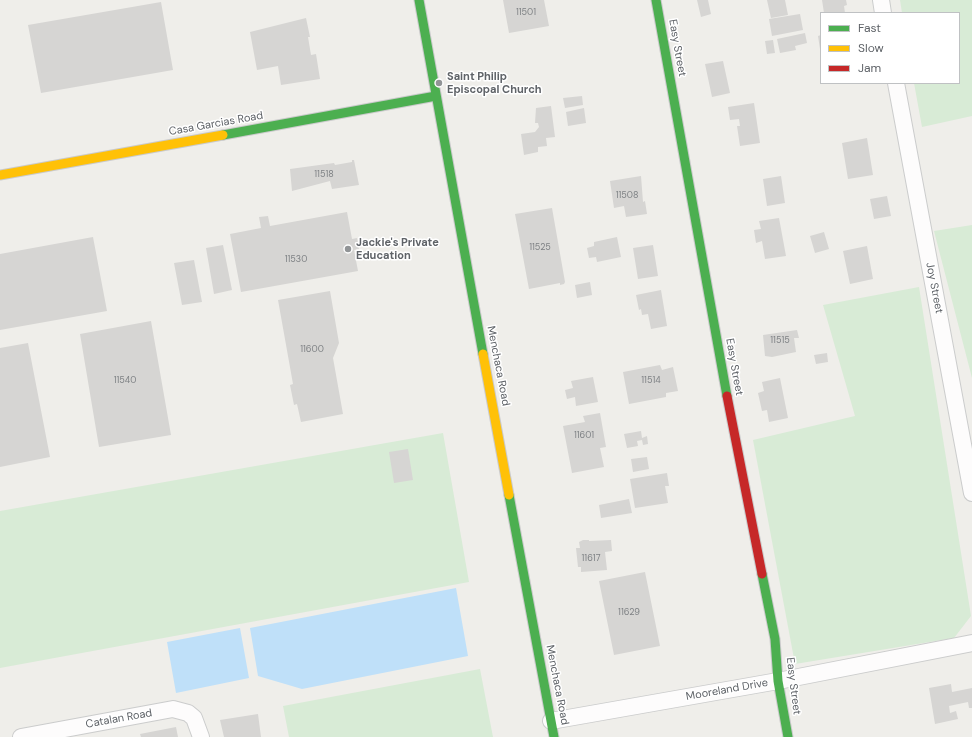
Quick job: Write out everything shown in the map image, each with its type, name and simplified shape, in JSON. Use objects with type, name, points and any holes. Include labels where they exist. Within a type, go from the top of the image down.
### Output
[{"type":"street","name":"Menchaca Road","points":[[419,0],[553,729]]},
{"type":"street","name":"Easy Street","points":[[656,0],[735,441],[775,639],[778,681],[788,737]]},
{"type":"street","points":[[881,0],[883,12]]},
{"type":"street","name":"Joy Street","points":[[896,84],[972,493]]},
{"type":"street","name":"Casa Garcias Road","points":[[0,175],[436,96]]},
{"type":"street","name":"Mooreland Drive","points":[[553,729],[778,681],[972,643]]},
{"type":"street","name":"Catalan Road","points":[[21,737],[66,733],[173,709],[188,713],[194,718],[201,737]]},
{"type":"green space","points":[[900,0],[972,0],[972,116],[922,127],[914,84],[960,84],[960,12],[902,12]]},
{"type":"green space","points":[[972,225],[972,378],[934,231]]},
{"type":"green space","points":[[919,287],[971,616],[954,638],[795,664],[753,440],[855,416],[823,305]]},
{"type":"green space","points":[[443,433],[469,582],[0,668],[0,511]]},
{"type":"green space","points":[[480,669],[493,737],[289,737],[283,706]]},
{"type":"water","points":[[456,588],[468,656],[302,689],[258,676],[250,628]]},
{"type":"water","points":[[240,628],[249,678],[176,693],[167,642]]},
{"type":"building","points":[[503,0],[544,0],[549,26],[509,33]]},
{"type":"building","points":[[697,0],[708,0],[711,14],[701,17]]},
{"type":"building","points":[[767,0],[785,0],[788,15],[771,18]]},
{"type":"building","points":[[822,0],[846,0],[847,5],[844,6],[845,12],[824,12]]},
{"type":"building","points":[[161,2],[173,70],[41,93],[28,25]]},
{"type":"building","points":[[800,14],[803,30],[772,36],[769,19]]},
{"type":"building","points":[[306,18],[310,37],[308,37],[311,55],[316,54],[320,79],[281,85],[278,66],[257,70],[250,32]]},
{"type":"building","points":[[805,33],[807,43],[795,46],[796,50],[780,53],[777,39]]},
{"type":"building","points":[[820,35],[820,49],[818,36]]},
{"type":"building","points":[[773,40],[775,53],[767,54],[765,41]]},
{"type":"building","points":[[723,61],[730,93],[712,97],[705,64]]},
{"type":"building","points":[[582,96],[583,105],[565,108],[563,98]]},
{"type":"building","points":[[754,103],[760,143],[740,146],[737,126],[740,126],[739,119],[730,120],[728,107]]},
{"type":"building","points":[[551,106],[555,137],[546,138],[547,146],[538,147],[538,152],[524,155],[521,134],[535,132],[539,127],[538,123],[535,123],[536,108]]},
{"type":"building","points":[[584,108],[586,123],[568,126],[566,112]]},
{"type":"building","points":[[867,138],[873,175],[848,179],[842,143]]},
{"type":"building","points":[[352,160],[354,160],[359,185],[332,189],[330,181],[292,191],[290,169],[334,163],[335,165],[352,162]]},
{"type":"building","points":[[641,176],[643,202],[645,201],[647,214],[626,217],[624,206],[614,208],[610,181]]},
{"type":"building","points":[[781,176],[785,203],[767,206],[763,179]]},
{"type":"building","points":[[887,196],[891,216],[874,219],[870,199]]},
{"type":"building","points":[[552,208],[565,282],[564,284],[560,285],[560,283],[529,289],[515,214]]},
{"type":"building","points":[[347,212],[352,239],[357,238],[359,249],[354,250],[358,271],[241,292],[230,234],[261,228],[259,217],[268,216],[270,226]]},
{"type":"building","points":[[779,218],[786,256],[765,259],[762,241],[756,243],[754,230],[761,229],[759,221]]},
{"type":"building","points":[[824,232],[829,249],[815,253],[810,236]]},
{"type":"building","points":[[93,237],[107,311],[0,330],[0,254]]},
{"type":"building","points":[[617,237],[621,257],[597,262],[596,257],[589,258],[587,248],[594,246],[594,242]]},
{"type":"building","points":[[223,245],[232,290],[214,294],[206,248]]},
{"type":"building","points":[[653,245],[658,276],[638,279],[633,248]]},
{"type":"building","points":[[867,246],[873,279],[850,284],[843,251]]},
{"type":"building","points":[[194,260],[202,302],[182,305],[174,263]]},
{"type":"building","points":[[590,282],[592,295],[577,298],[575,285]]},
{"type":"building","points":[[661,290],[667,326],[651,329],[648,314],[642,315],[641,309],[639,310],[636,295]]},
{"type":"building","points":[[330,291],[339,343],[333,358],[343,414],[301,422],[297,404],[294,405],[290,385],[293,384],[278,300]]},
{"type":"building","points":[[151,321],[171,435],[99,447],[80,334]]},
{"type":"building","points":[[797,330],[799,338],[794,338],[796,352],[772,357],[765,356],[763,335]]},
{"type":"building","points":[[28,343],[50,457],[0,467],[0,348]]},
{"type":"building","points":[[827,353],[828,362],[816,364],[814,355]]},
{"type":"building","points":[[660,365],[662,370],[673,367],[678,391],[666,393],[666,397],[629,404],[623,372]]},
{"type":"building","points":[[593,377],[598,402],[576,406],[575,397],[567,399],[565,390],[573,388],[571,381]]},
{"type":"building","points":[[780,378],[788,418],[769,422],[767,410],[762,411],[758,393],[764,391],[762,382]]},
{"type":"building","points":[[600,413],[606,447],[600,448],[604,467],[572,473],[563,426],[585,422],[583,416]]},
{"type":"building","points":[[641,431],[642,438],[647,436],[648,444],[643,445],[642,440],[637,441],[638,446],[627,448],[624,434]]},
{"type":"building","points":[[408,449],[413,480],[394,483],[389,452]]},
{"type":"building","points":[[647,457],[649,469],[633,472],[631,459]]},
{"type":"building","points":[[667,473],[669,486],[665,486],[668,503],[635,508],[630,479]]},
{"type":"building","points":[[629,499],[632,513],[601,518],[599,505]]},
{"type":"building","points":[[583,540],[611,540],[612,551],[605,552],[607,570],[581,572],[581,567],[578,567],[576,548],[580,548],[579,542]]},
{"type":"building","points":[[645,572],[660,646],[614,655],[599,581]]},
{"type":"building","points":[[951,684],[952,692],[972,688],[972,708],[969,708],[968,702],[949,706],[950,713],[956,711],[958,719],[935,724],[929,688]]},
{"type":"building","points":[[258,714],[261,737],[224,737],[220,720]]},
{"type":"building","points":[[176,727],[178,737],[141,737],[140,734]]},
{"type":"traffic: fast","points":[[419,0],[483,354]]},
{"type":"traffic: fast","points":[[656,0],[727,396]]},
{"type":"traffic: fast","points":[[223,135],[436,96]]},
{"type":"traffic: fast","points":[[509,495],[554,737]]},
{"type":"traffic: fast","points":[[762,574],[775,639],[778,681],[788,737]]},
{"type":"traffic: slow","points":[[0,175],[223,135]]},
{"type":"traffic: slow","points":[[483,354],[509,495]]},
{"type":"traffic: jam","points":[[727,396],[762,574]]},
{"type":"place","name":"Saint Philip Episcopal Church","points":[[439,83]]},
{"type":"place","name":"Jackie's Private Education","points":[[348,249]]}]
